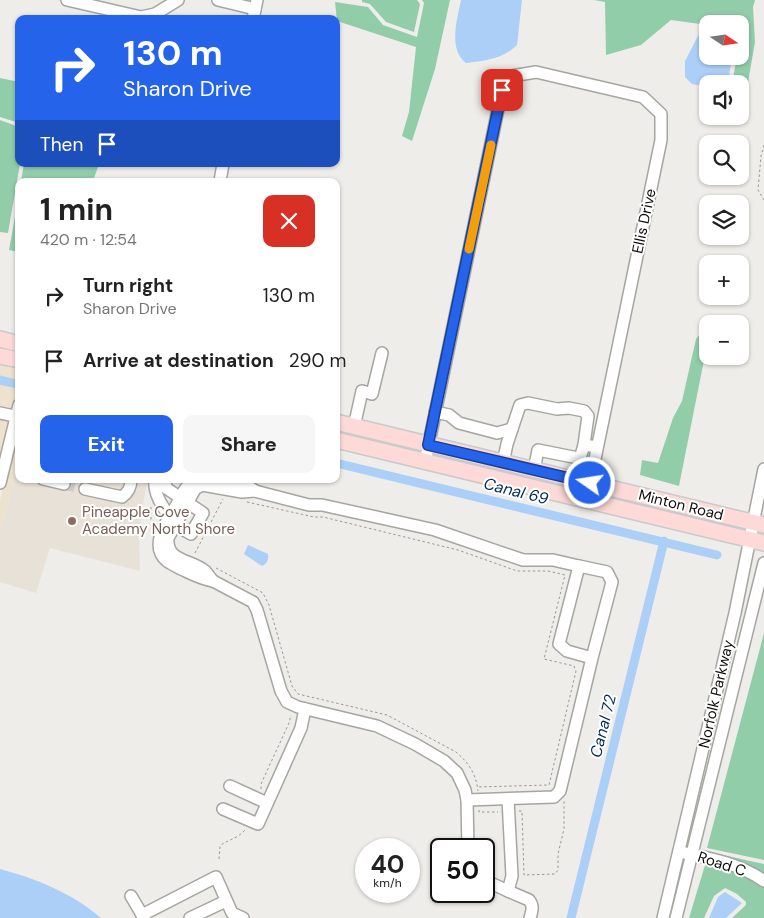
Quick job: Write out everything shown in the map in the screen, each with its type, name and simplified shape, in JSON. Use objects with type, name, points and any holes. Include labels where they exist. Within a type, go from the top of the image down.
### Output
[{"type":"main road","points":[[0,339],[15,343]]},
{"type":"main road","points":[[0,356],[15,359]]},
{"type":"main road","name":"Minton Road","points":[[340,423],[759,524]]},
{"type":"main road","name":"Minton Road","points":[[340,441],[757,541]]},
{"type":"street","points":[[67,0],[131,15]]},
{"type":"street","points":[[150,15],[178,0]]},
{"type":"street","points":[[218,0],[255,9]]},
{"type":"street","name":"Ellis Drive","points":[[435,412],[502,90],[512,76],[536,72],[643,97],[662,114],[661,140],[590,483]]},
{"type":"street","points":[[354,427],[362,392],[372,394],[382,353]]},
{"type":"street","points":[[503,463],[506,444],[520,405],[528,403],[557,409],[569,408],[584,411],[588,416],[581,455],[578,458],[574,458],[538,450],[534,470]]},
{"type":"street","points":[[0,412],[15,416]]},
{"type":"street","points":[[425,462],[435,412],[449,415],[459,423],[497,433],[512,429]]},
{"type":"street","points":[[0,483],[15,425]]},
{"type":"street","points":[[497,433],[506,444]]},
{"type":"street","points":[[584,445],[597,448]]},
{"type":"street","points":[[569,478],[574,458]]},
{"type":"street","name":"Norfolk Parkway","points":[[663,918],[735,614],[757,541],[764,469]]},
{"type":"street","points":[[60,483],[64,484]]},
{"type":"street","points":[[85,489],[122,497],[127,493],[131,483]]},
{"type":"street","points":[[154,483],[157,495],[173,520],[183,530],[191,534],[203,513],[166,488],[165,483]]},
{"type":"street","points":[[191,483],[187,486],[183,501],[173,520],[159,537],[158,546],[167,562],[193,570],[201,579],[213,581],[253,602],[281,691],[287,702],[305,709],[377,726],[444,761],[457,773],[465,790],[468,838]]},
{"type":"street","points":[[183,501],[202,485],[233,488],[242,492],[255,491],[309,505],[322,505],[435,530],[523,560],[553,560],[607,572],[612,582],[560,791],[554,797],[467,800]]},
{"type":"street","name":"Norfolk Parkway","points":[[676,918],[764,563]]},
{"type":"street","points":[[579,566],[559,644],[567,651],[592,658]]},
{"type":"street","points":[[223,809],[258,824],[263,801],[300,728],[305,709]]},
{"type":"street","points":[[230,786],[263,801]]},
{"type":"street","points":[[508,798],[512,876],[508,890]]},
{"type":"street","name":"Road C","points":[[679,851],[716,859],[748,870],[764,881]]},
{"type":"street","points":[[131,896],[143,917],[216,877],[232,913],[242,918]]},
{"type":"street","points":[[495,885],[529,900],[532,908],[530,918]]},
{"type":"street","points":[[190,918],[226,901]]},
{"type":"path","points":[[764,145],[760,156],[758,190],[764,200]]},
{"type":"path","points":[[233,488],[314,517],[323,517],[458,550],[516,571],[548,572],[565,575],[544,659],[574,666],[576,671],[549,785],[478,787]]},
{"type":"path","points":[[263,801],[261,784],[289,723],[293,705],[298,694]]},
{"type":"path","points":[[219,859],[222,843],[234,840],[245,831],[250,821]]},
{"type":"shaded area","points":[[0,356],[15,359],[15,421],[0,483]]},
{"type":"shaded area","points":[[15,439],[15,479],[0,533],[0,500]]},
{"type":"shaded area","name":"Pineapple Cove Academy North Shore","points":[[15,479],[15,483],[147,483],[139,534],[140,571],[50,548],[36,593],[0,582],[0,533]]},
{"type":"green space","points":[[362,0],[417,0],[420,4],[414,32],[386,22],[370,4],[362,2]]},
{"type":"green space","points":[[422,0],[450,0],[435,69],[412,141],[402,136],[409,112],[416,47],[340,22],[340,15],[336,15],[335,2],[368,7],[383,25],[417,37],[424,3]]},
{"type":"green space","points":[[594,0],[755,0],[753,7],[755,42],[749,77],[749,75],[734,75],[735,65],[749,65],[749,15],[699,15],[699,24],[671,20],[641,45],[606,55],[605,2]]},
{"type":"green space","points":[[0,78],[15,81],[15,122],[0,117]]},
{"type":"green space","points":[[0,120],[15,126],[15,167],[19,167],[18,178],[15,178],[15,193],[8,233],[0,232]]},
{"type":"green space","points":[[23,167],[98,167],[94,178],[22,178]]},
{"type":"green space","points":[[15,217],[15,251],[9,250]]},
{"type":"green space","points":[[699,335],[699,365],[703,365],[679,486],[640,475],[642,460],[658,463],[673,418],[682,401],[696,339]]},
{"type":"green space","points":[[764,633],[764,860],[707,848]]},
{"type":"green space","points":[[709,852],[764,864],[764,918],[732,918],[746,905],[746,902],[737,894],[725,888],[714,896],[704,918],[689,918]]},
{"type":"water","points":[[461,0],[522,0],[517,45],[512,50],[499,56],[466,63],[460,57],[455,42]]},
{"type":"water","points":[[699,34],[699,65],[731,65],[729,75],[699,75],[699,85],[692,84],[685,77],[685,61]]},
{"type":"water","points":[[248,545],[268,554],[268,560],[265,564],[262,566],[244,554]]},
{"type":"water","points":[[0,869],[54,888],[78,901],[101,918],[0,918]]},
{"type":"water","points":[[725,892],[742,903],[726,918],[709,918],[718,897]]},
{"type":"waterway","name":"Canal 69","points":[[0,380],[15,384]]},
{"type":"waterway","name":"Canal 69","points":[[340,464],[717,555]]},
{"type":"waterway","name":"Canal 72","points":[[571,918],[664,541]]},
{"type":"tunnel","points":[[64,484],[85,489]]},
{"type":"slow traffic","points":[[469,249],[491,145]]},
{"type":"place","name":"Pineapple Cove Academy North Shore","points":[[72,521]]},
{"type":"route","points":[[502,90],[428,445],[590,483]]}]
